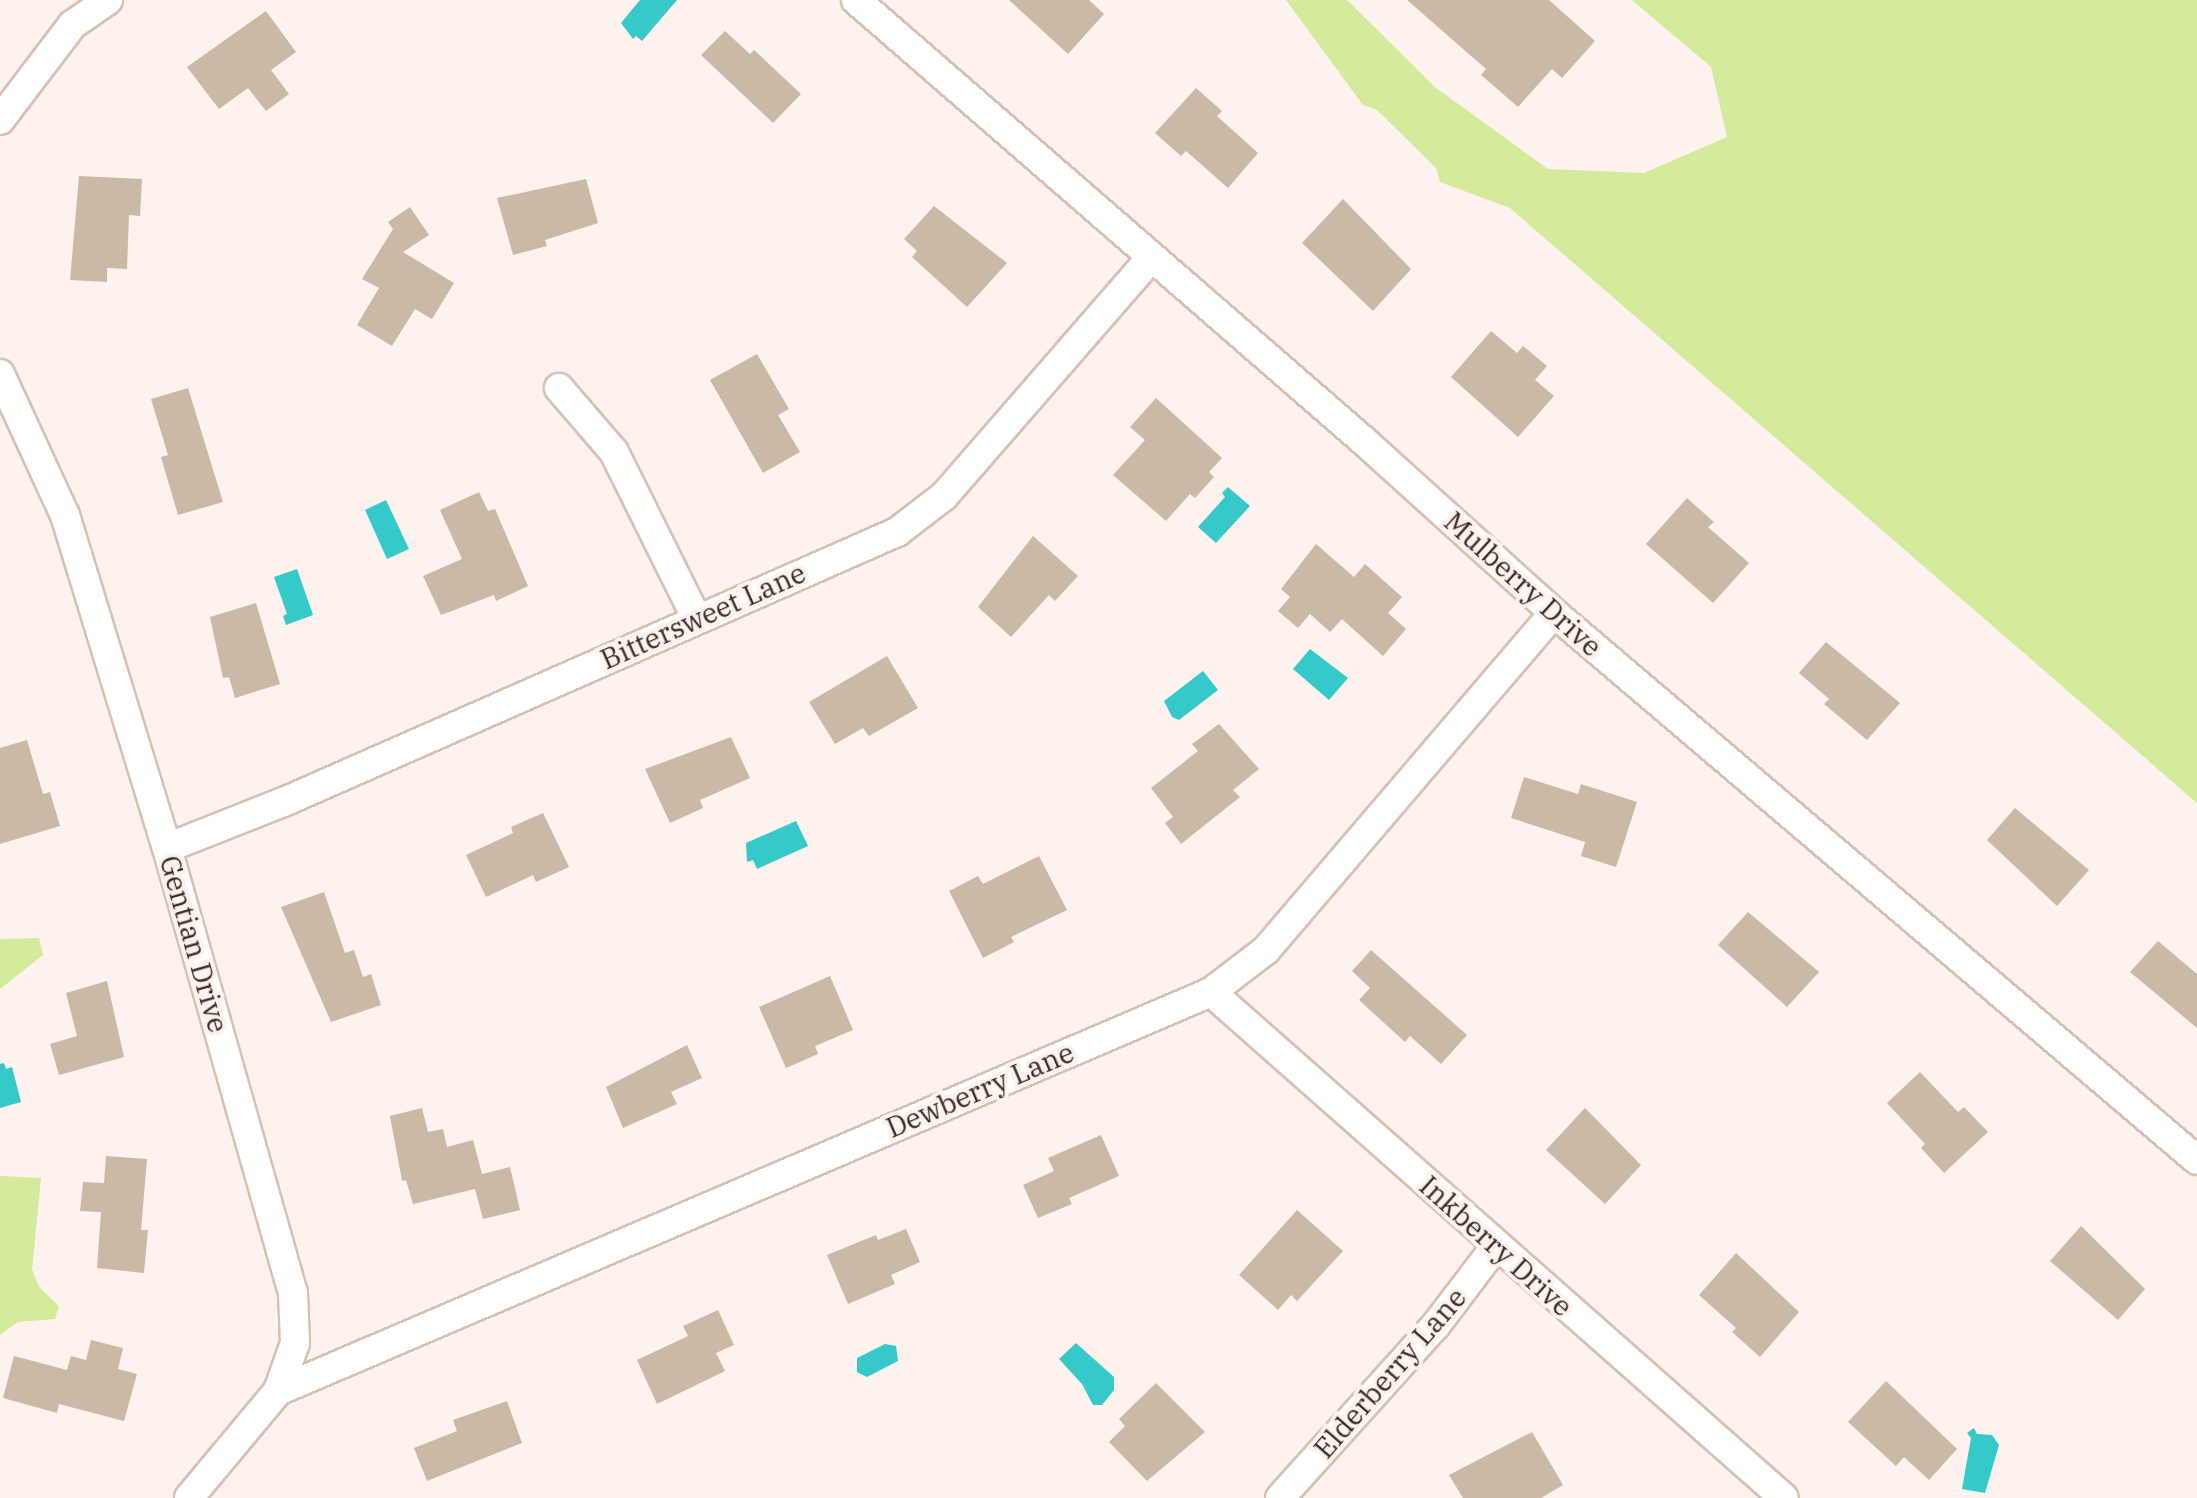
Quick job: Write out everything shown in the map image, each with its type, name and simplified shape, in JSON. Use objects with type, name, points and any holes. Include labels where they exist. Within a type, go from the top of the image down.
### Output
[{"type":"street","points":[[0,120],[72,25],[108,0]]},
{"type":"street","name":"Mulberry Drive","points":[[856,0],[1365,442],[1554,613],[2197,1160]]},
{"type":"street","name":"Bittersweet Lane","points":[[167,848],[286,802],[696,617],[897,532],[929,508],[1150,258]]},
{"type":"street","name":"Gentian Drive","points":[[0,374],[65,515],[167,848],[293,1294],[295,1343],[278,1390],[189,1498]]},
{"type":"street","points":[[559,388],[614,452],[696,617]]},
{"type":"street","name":"Dewberry Lane","points":[[278,1390],[1210,992],[1266,950],[1554,613]]},
{"type":"street","name":"Inkberry Drive","points":[[1210,992],[1784,1498]]},
{"type":"street","name":"Elderberry Lane","points":[[1280,1498],[1436,1324],[1496,1246]]},
{"type":"green space","points":[[1286,0],[1347,0],[1436,88],[1548,169],[1644,173],[1727,137],[1711,67],[1632,0],[2197,0],[2197,803],[1510,208],[1440,182],[1436,168],[1377,110],[1363,105]]},
{"type":"green space","points":[[39,938],[43,955],[0,989],[0,939]]},
{"type":"green space","points":[[0,1176],[41,1178],[32,1269],[39,1287],[59,1306],[55,1319],[18,1322],[0,1335]]},
{"type":"water","points":[[640,0],[677,0],[642,41],[636,36],[633,39],[621,23]]},
{"type":"water","points":[[1228,487],[1250,506],[1216,543],[1198,527],[1225,497],[1222,493]]},
{"type":"water","points":[[386,500],[409,549],[387,559],[365,510]]},
{"type":"water","points":[[297,569],[313,615],[286,625],[283,616],[287,614],[274,577]]},
{"type":"water","points":[[1310,649],[1348,678],[1329,700],[1293,669]]},
{"type":"water","points":[[1203,671],[1218,690],[1179,720],[1172,717],[1164,701]]},
{"type":"water","points":[[796,821],[808,846],[757,869],[753,860],[747,862],[746,843]]},
{"type":"water","points":[[4,1063],[6,1069],[12,1067],[21,1102],[0,1108],[0,1064]]},
{"type":"water","points":[[1076,1343],[1114,1377],[1114,1390],[1102,1405],[1093,1405],[1082,1384],[1059,1359]]},
{"type":"water","points":[[885,1344],[896,1346],[898,1361],[867,1377],[857,1372],[857,1358]]},
{"type":"water","points":[[1974,1428],[1977,1434],[1992,1435],[1999,1445],[1985,1493],[1962,1489],[1971,1438],[1967,1433]]},
{"type":"building","points":[[1009,0],[1089,0],[1104,14],[1068,54]]},
{"type":"building","points":[[1407,0],[1549,0],[1595,41],[1562,78],[1552,69],[1518,107],[1481,75],[1486,69]]},
{"type":"building","points":[[266,11],[296,52],[271,70],[289,94],[266,111],[248,88],[219,109],[187,67]]},
{"type":"building","points":[[725,31],[750,54],[754,50],[801,94],[773,123],[701,55]]},
{"type":"building","points":[[1196,88],[1222,111],[1217,116],[1258,153],[1228,188],[1186,151],[1181,156],[1155,133]]},
{"type":"building","points":[[79,176],[142,179],[140,216],[129,215],[127,269],[107,268],[107,282],[70,280]]},
{"type":"building","points":[[586,179],[598,223],[545,240],[547,246],[513,255],[497,198]]},
{"type":"building","points":[[1343,199],[1411,269],[1373,311],[1302,243]]},
{"type":"building","points":[[934,206],[1007,263],[967,307],[912,257],[917,251],[904,239]]},
{"type":"building","points":[[410,207],[429,235],[403,252],[454,283],[432,319],[415,309],[392,346],[357,325],[379,288],[362,279],[393,229],[388,222]]},
{"type":"building","points":[[1491,331],[1517,353],[1523,346],[1547,366],[1535,380],[1554,396],[1518,437],[1451,377]]},
{"type":"building","points":[[757,354],[789,409],[778,415],[800,452],[763,473],[710,380]]},
{"type":"building","points":[[188,388],[223,502],[178,515],[161,457],[168,455],[151,399]]},
{"type":"building","points":[[1156,398],[1222,458],[1209,472],[1214,477],[1195,498],[1190,494],[1166,521],[1113,475],[1145,440],[1130,427]]},
{"type":"building","points":[[479,492],[488,511],[495,509],[528,586],[496,601],[494,595],[441,615],[423,576],[462,559],[440,510]]},
{"type":"building","points":[[1687,498],[1714,522],[1708,527],[1749,563],[1713,603],[1646,544]]},
{"type":"building","points":[[1033,536],[1078,576],[1055,601],[1049,595],[1011,637],[978,607]]},
{"type":"building","points":[[1316,544],[1354,577],[1365,564],[1402,597],[1388,613],[1406,629],[1383,656],[1342,619],[1330,632],[1310,614],[1298,628],[1278,611],[1290,597],[1281,589]]},
{"type":"building","points":[[256,603],[280,684],[235,698],[229,677],[223,678],[210,617]]},
{"type":"building","points":[[1826,642],[1900,703],[1867,740],[1824,704],[1829,699],[1799,673]]},
{"type":"building","points":[[887,656],[918,708],[869,736],[863,728],[835,744],[809,702]]},
{"type":"building","points":[[1219,724],[1259,769],[1233,790],[1240,797],[1181,844],[1165,823],[1173,817],[1151,788],[1198,751],[1192,744]]},
{"type":"building","points":[[731,737],[750,778],[700,800],[703,808],[670,823],[645,769]]},
{"type":"building","points":[[27,740],[43,794],[50,792],[60,826],[0,844],[0,748]]},
{"type":"building","points":[[1524,777],[1578,794],[1581,784],[1637,802],[1616,867],[1581,856],[1585,842],[1511,818]]},
{"type":"building","points":[[2015,808],[2089,870],[2057,906],[1987,840]]},
{"type":"building","points":[[543,813],[569,867],[536,882],[533,875],[486,897],[466,855],[513,833],[511,827]]},
{"type":"building","points":[[1039,856],[1067,910],[1011,937],[1014,942],[983,958],[949,891],[978,876],[983,884]]},
{"type":"building","points":[[324,892],[345,953],[354,950],[363,977],[371,974],[381,1005],[331,1022],[281,907]]},
{"type":"building","points":[[1748,912],[1819,972],[1787,1007],[1718,945]]},
{"type":"building","points":[[2158,941],[2197,974],[2197,1028],[2130,972]]},
{"type":"building","points":[[1371,950],[1467,1035],[1441,1064],[1410,1036],[1405,1042],[1359,1000],[1370,988],[1352,971]]},
{"type":"building","points":[[830,976],[853,1030],[815,1046],[818,1054],[786,1068],[759,1007]]},
{"type":"building","points":[[107,981],[124,1057],[59,1075],[50,1044],[77,1036],[66,993]]},
{"type":"building","points":[[687,1045],[702,1078],[671,1092],[677,1104],[623,1128],[606,1087]]},
{"type":"building","points":[[1920,1072],[1958,1112],[1964,1107],[1988,1132],[1944,1173],[1921,1148],[1925,1144],[1887,1103]]},
{"type":"building","points":[[422,1108],[428,1132],[443,1129],[447,1147],[473,1140],[482,1174],[510,1167],[520,1210],[483,1219],[475,1189],[413,1204],[406,1180],[402,1181],[390,1116]]},
{"type":"building","points":[[1585,1108],[1641,1165],[1605,1204],[1546,1150]]},
{"type":"building","points":[[1101,1135],[1119,1176],[1069,1198],[1072,1204],[1038,1218],[1023,1185],[1054,1171],[1048,1158]]},
{"type":"building","points":[[106,1156],[147,1159],[141,1230],[148,1230],[144,1273],[97,1268],[101,1212],[80,1211],[83,1182],[104,1183]]},
{"type":"building","points":[[1297,1210],[1343,1251],[1297,1301],[1291,1295],[1278,1310],[1239,1275]]},
{"type":"building","points":[[2081,1226],[2145,1289],[2118,1320],[2050,1261]]},
{"type":"building","points":[[906,1229],[920,1262],[891,1275],[895,1284],[848,1304],[827,1255],[876,1235],[878,1240]]},
{"type":"building","points":[[1736,1253],[1799,1312],[1760,1357],[1732,1332],[1736,1328],[1699,1295]]},
{"type":"building","points":[[718,1310],[734,1345],[716,1353],[725,1371],[657,1404],[637,1360],[688,1336],[683,1326]]},
{"type":"building","points":[[91,1340],[123,1348],[118,1369],[137,1374],[124,1421],[59,1404],[57,1413],[3,1398],[14,1356],[67,1370],[71,1356],[86,1360]]},
{"type":"building","points":[[1886,1381],[1957,1449],[1929,1480],[1904,1457],[1896,1466],[1848,1422]]},
{"type":"building","points":[[1156,1383],[1205,1432],[1147,1481],[1109,1442],[1125,1426],[1119,1419]]},
{"type":"building","points":[[507,1401],[522,1443],[427,1481],[414,1448],[457,1431],[453,1420]]},
{"type":"building","points":[[1532,1432],[1563,1485],[1541,1498],[1463,1498],[1449,1475]]}]
